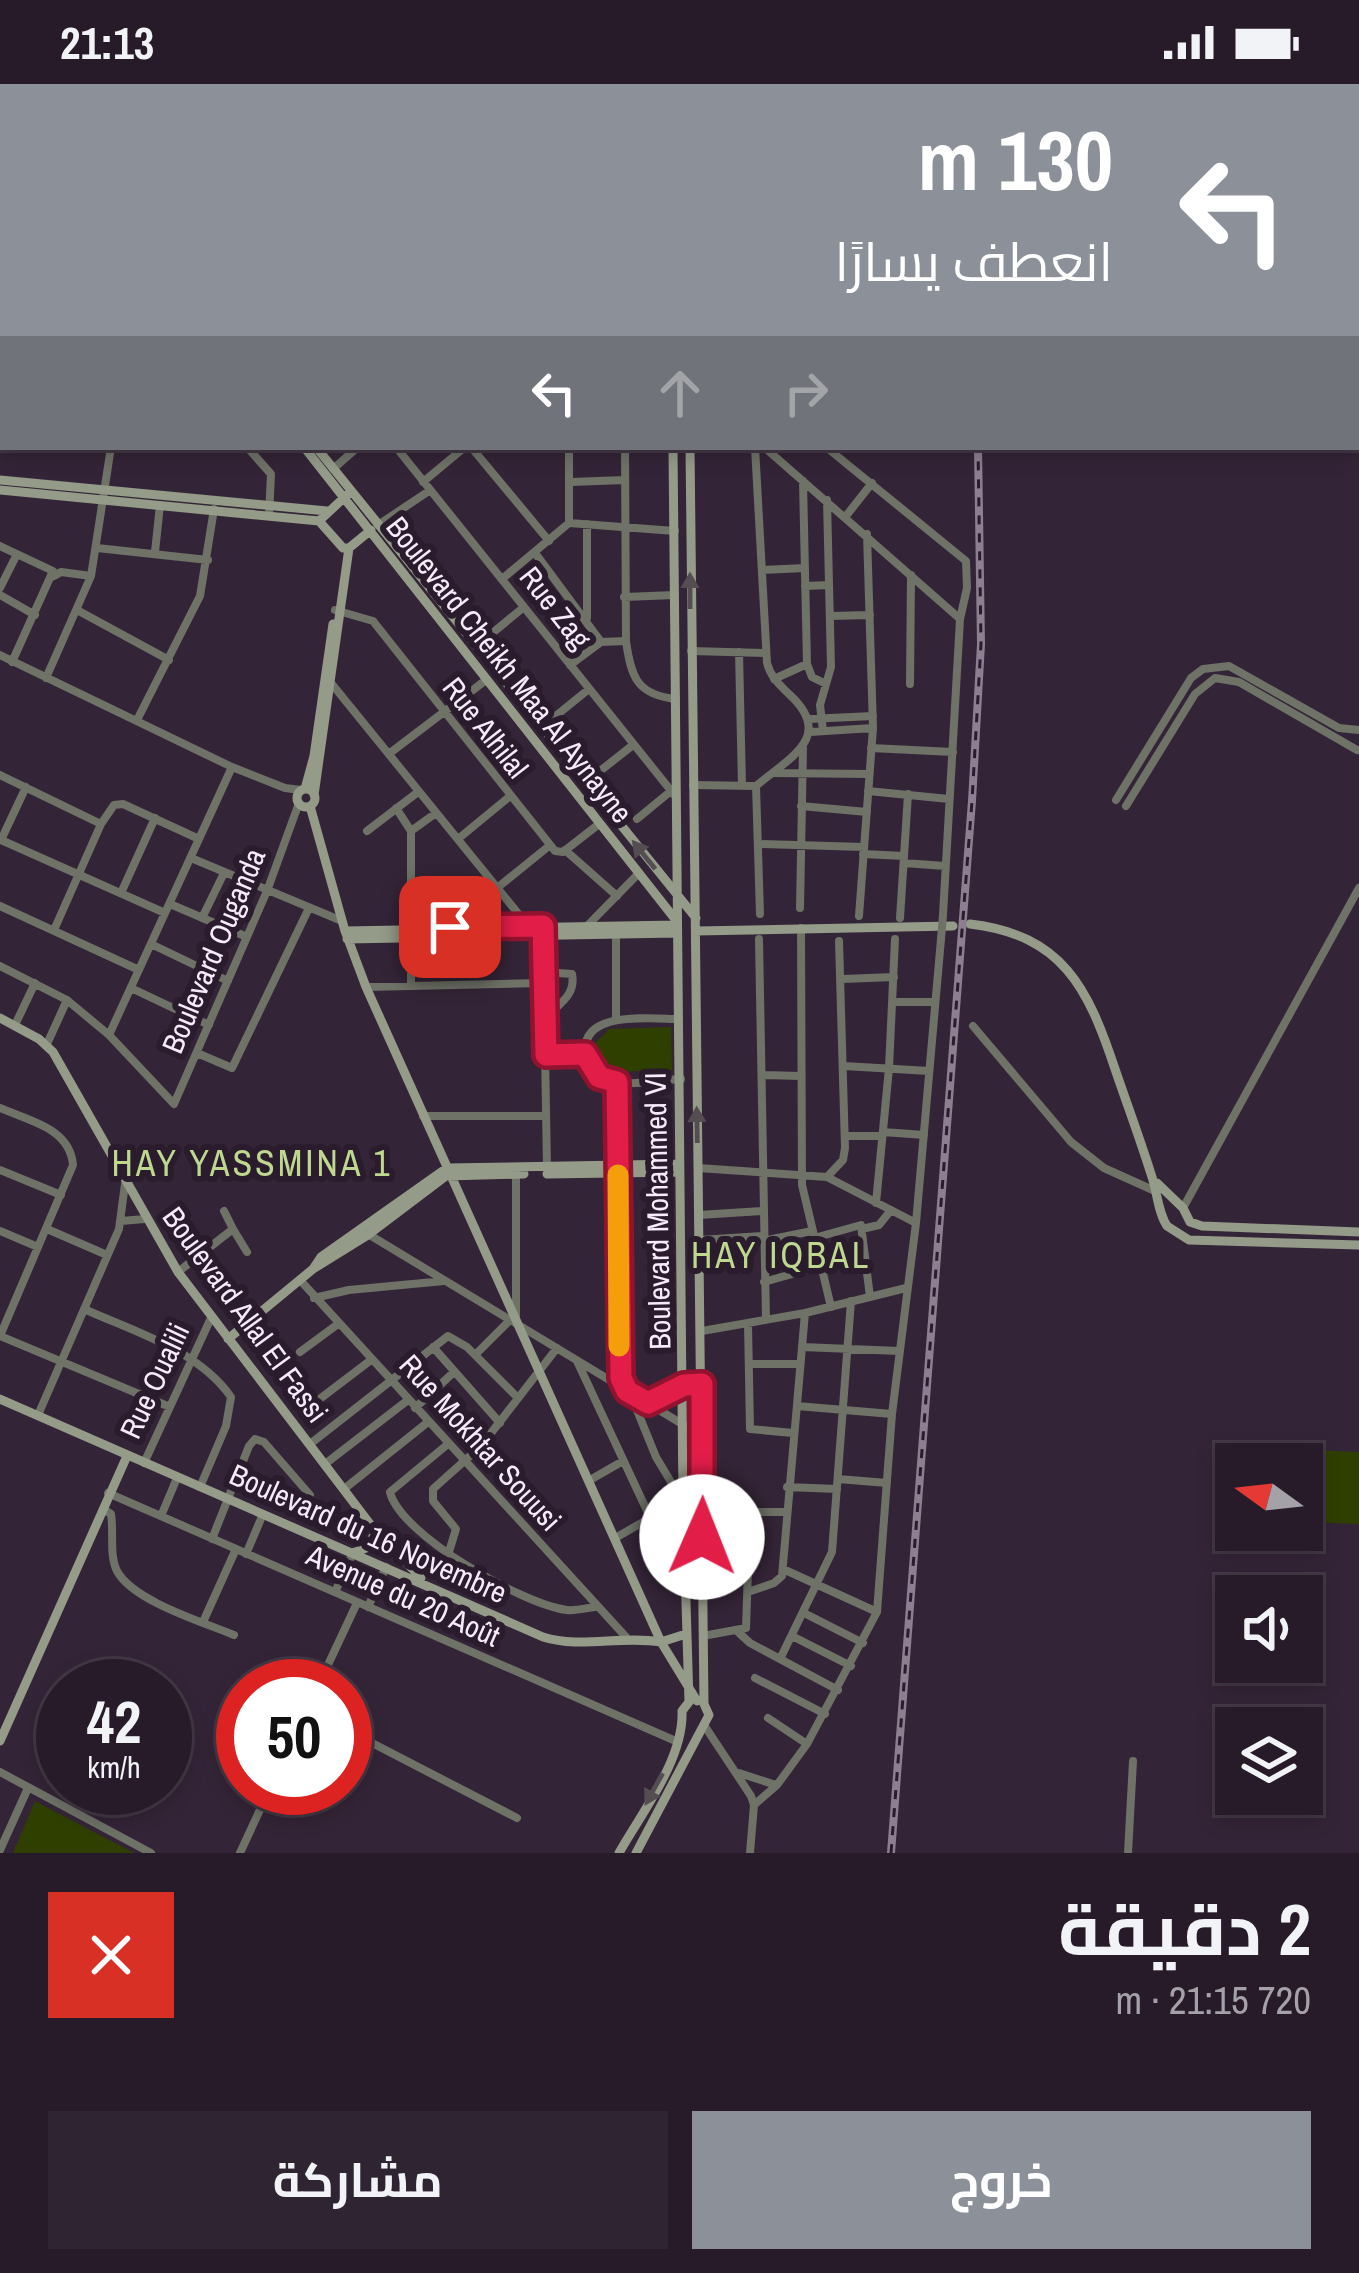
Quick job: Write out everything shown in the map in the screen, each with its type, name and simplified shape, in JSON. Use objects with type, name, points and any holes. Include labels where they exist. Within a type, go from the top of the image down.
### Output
[{"type":"street","points":[[46,678],[91,576],[111,450]]},
{"type":"street","points":[[250,450],[271,474],[270,511]]},
{"type":"street","name":"Boulevard Cheikh Maa Al Aynayne","points":[[307,450],[374,528],[677,927]]},
{"type":"street","name":"Boulevard Cheikh Maa Al Aynayne","points":[[318,450],[348,495]]},
{"type":"street","points":[[333,469],[355,450]]},
{"type":"street","name":"Rue Zag","points":[[398,450],[674,795]]},
{"type":"street","points":[[270,511],[319,521],[348,547],[465,450]]},
{"type":"street","points":[[471,450],[550,541]]},
{"type":"street","points":[[502,579],[569,523],[569,450]]},
{"type":"street","points":[[625,450],[624,597],[631,674],[656,697],[676,699]]},
{"type":"street","name":"Boulevard Mohammed VI","points":[[674,450],[683,1506],[686,1634],[695,1700]]},
{"type":"street","name":"Boulevard Mohammed VI","points":[[690,450],[703,1512],[703,1636],[695,1700]]},
{"type":"street","points":[[693,785],[756,785],[803,746],[810,732],[804,708],[773,679],[766,653],[759,450]]},
{"type":"street","points":[[754,1805],[777,1785],[807,1744],[877,1612],[892,1414],[938,995],[960,619],[967,588],[964,557],[830,450]]},
{"type":"street","points":[[776,451],[960,619]]},
{"type":"street","points":[[803,479],[807,664],[812,677],[826,684]]},
{"type":"street","points":[[0,480],[160,505],[214,506]]},
{"type":"street","points":[[571,482],[625,481]]},
{"type":"street","points":[[846,516],[872,483]]},
{"type":"street","points":[[0,490],[270,511],[327,511]]},
{"type":"street","points":[[319,521],[348,495]]},
{"type":"street","points":[[823,731],[821,717],[831,667],[827,500]]},
{"type":"street","points":[[155,552],[160,505]]},
{"type":"street","points":[[137,720],[200,596],[214,506]]},
{"type":"street","points":[[569,523],[625,525],[690,542]]},
{"type":"street","points":[[587,524],[587,622]]},
{"type":"street","name":"Boulevard Cheikh Maa Al Aynayne","points":[[374,528],[479,644],[679,897],[695,924]]},
{"type":"street","points":[[859,916],[873,728],[867,534]]},
{"type":"street","points":[[0,546],[50,567],[52,577],[35,615],[4,660],[285,788],[303,801],[366,987],[422,1115],[661,1642],[695,1700],[709,1714],[636,1853]]},
{"type":"street","name":"Boulevard Ouganda","points":[[109,1035],[174,1105],[303,801],[329,680],[348,547]]},
{"type":"street","points":[[97,548],[208,560]]},
{"type":"street","points":[[535,553],[601,642]]},
{"type":"street","points":[[17,554],[0,591],[35,615]]},
{"type":"street","points":[[762,570],[805,568]]},
{"type":"street","points":[[52,577],[61,572],[91,576]]},
{"type":"street","points":[[910,684],[911,574]]},
{"type":"street","points":[[805,586],[829,585]]},
{"type":"street","points":[[624,597],[676,595]]},
{"type":"street","points":[[479,644],[524,607]]},
{"type":"street","points":[[77,610],[169,659]]},
{"type":"street","name":"Rue Alhilal","points":[[337,610],[373,621],[549,846]]},
{"type":"street","points":[[830,616],[870,615]]},
{"type":"street","points":[[570,665],[601,642],[626,641]]},
{"type":"street","points":[[691,651],[766,653]]},
{"type":"street","points":[[739,652],[742,785]]},
{"type":"street","points":[[773,679],[807,664]]},
{"type":"street","points":[[1229,666],[1339,728],[1359,731],[1358,752],[1239,682],[1215,678],[1195,694],[1121,803],[1191,678],[1203,669],[1229,666]]},
{"type":"street","points":[[329,680],[537,930],[546,1017],[547,1167]]},
{"type":"street","points":[[390,753],[486,680]]},
{"type":"street","points":[[542,727],[589,689]]},
{"type":"street","points":[[809,718],[873,716]]},
{"type":"street","points":[[810,732],[873,728]]},
{"type":"street","points":[[677,740],[692,740]]},
{"type":"street","points":[[586,782],[633,745]]},
{"type":"street","points":[[800,908],[803,746]]},
{"type":"street","points":[[871,748],[954,752]]},
{"type":"street","points":[[0,966],[67,1000],[109,1035],[232,767]]},
{"type":"street","points":[[771,773],[868,774]]},
{"type":"street","points":[[0,775],[101,824]]},
{"type":"street","points":[[756,785],[760,914]]},
{"type":"street","points":[[26,788],[0,840],[121,892],[247,937]]},
{"type":"street","points":[[868,791],[949,799]]},
{"type":"street","points":[[367,832],[418,792]]},
{"type":"street","points":[[900,918],[908,794]]},
{"type":"street","points":[[637,819],[674,795]]},
{"type":"street","points":[[458,839],[508,797]]},
{"type":"street","points":[[54,930],[114,805],[123,804],[199,840]]},
{"type":"street","points":[[801,806],[867,812]]},
{"type":"street","points":[[396,808],[411,831],[411,984]]},
{"type":"street","points":[[411,831],[436,813]]},
{"type":"street","points":[[678,814],[693,815]]},
{"type":"street","points":[[121,892],[155,818]]},
{"type":"street","points":[[497,887],[549,846],[566,850],[599,824]]},
{"type":"street","points":[[758,844],[864,851],[945,866]]},
{"type":"street","points":[[566,850],[616,896]]},
{"type":"street","points":[[191,858],[309,908],[345,931],[677,927]]},
{"type":"street","points":[[202,918],[224,873]]},
{"type":"street","points":[[588,925],[639,873]]},
{"type":"street","points":[[1175,1227],[1359,888]]},
{"type":"street","points":[[1,907],[139,970]]},
{"type":"street","points":[[196,1053],[232,1068],[309,908]]},
{"type":"street","points":[[677,927],[683,912],[695,924],[953,926]]},
{"type":"street","points":[[677,927],[687,941],[695,924]]},
{"type":"street","points":[[537,930],[588,925],[616,929]]},
{"type":"street","points":[[970,925],[1029,940],[1074,976],[1094,1010],[1164,1222],[1183,1238],[1359,1245]]},
{"type":"street","points":[[801,928],[802,1174],[831,1306]]},
{"type":"street","points":[[616,929],[616,1020]]},
{"type":"street","points":[[759,939],[766,1320]]},
{"type":"street","points":[[876,1203],[895,940]]},
{"type":"street","points":[[839,941],[843,1186]]},
{"type":"street","points":[[151,944],[228,981]]},
{"type":"street","points":[[366,987],[572,974],[570,994],[546,1017]]},
{"type":"street","points":[[842,979],[894,977]]},
{"type":"street","points":[[15,1025],[35,983]]},
{"type":"street","points":[[131,988],[209,1025]]},
{"type":"street","points":[[892,1002],[938,995]]},
{"type":"street","points":[[47,1044],[67,1000]]},
{"type":"street","name":"Boulevard Allal El Fassi","points":[[0,1018],[47,1044],[73,1082],[125,1184],[178,1272],[374,1531],[431,1586]]},
{"type":"street","points":[[680,1019],[616,1020],[597,1027],[585,1054],[599,1077],[617,1082],[681,1079]]},
{"type":"street","points":[[973,1026],[1071,1142],[1104,1168],[1156,1191]]},
{"type":"street","points":[[546,1055],[585,1054]]},
{"type":"street","points":[[844,1066],[929,1071]]},
{"type":"street","points":[[762,1075],[802,1076]]},
{"type":"street","points":[[617,1082],[621,1378],[683,1506],[617,1538]]},
{"type":"street","points":[[1,1112],[61,1136],[73,1158],[62,1195],[0,1336],[170,1407]]},
{"type":"street","points":[[422,1115],[546,1116]]},
{"type":"street","points":[[844,1136],[924,1135]]},
{"type":"street","points":[[827,1177],[843,1160]]},
{"type":"street","points":[[228,1339],[313,1269],[321,1257],[365,1233],[449,1172],[680,1168]]},
{"type":"street","points":[[698,1168],[827,1177],[916,1223]]},
{"type":"street","points":[[0,1170],[62,1195]]},
{"type":"street","points":[[516,1170],[618,1170]]},
{"type":"street","points":[[476,1354],[515,1322],[519,1290],[516,1170]]},
{"type":"street","points":[[1152,1176],[1196,1225],[1359,1232]]},
{"type":"street","points":[[38,1415],[121,1221],[125,1184]]},
{"type":"street","points":[[1162,1211],[1181,1209]]},
{"type":"street","points":[[224,1210],[247,1252]]},
{"type":"street","points":[[699,1215],[762,1210]]},
{"type":"street","points":[[862,1229],[879,1225],[891,1210]]},
{"type":"street","points":[[121,1221],[145,1220]]},
{"type":"street","points":[[700,1240],[813,1235],[861,1225],[870,1297]]},
{"type":"street","points":[[47,1228],[107,1255]]},
{"type":"street","points":[[1216,1241],[1217,1228]]},
{"type":"street","points":[[178,1272],[233,1229]]},
{"type":"street","points":[[0,1231],[38,1247]]},
{"type":"street","points":[[1324,1231],[1324,1244]]},
{"type":"street","points":[[365,1233],[702,1436]]},
{"type":"street","points":[[764,1282],[821,1266]]},
{"type":"street","name":"Rue Mokhtar Souusi","points":[[300,1280],[626,1637]]},
{"type":"street","points":[[314,1298],[445,1281]]},
{"type":"street","points":[[701,1331],[805,1313],[906,1288]]},
{"type":"street","points":[[780,1659],[832,1552],[851,1301]]},
{"type":"street","points":[[84,1309],[192,1359],[220,1382],[232,1402],[200,1487]]},
{"type":"street","points":[[748,1592],[782,1576],[805,1313]]},
{"type":"street","name":"Rue Oualili","points":[[144,1463],[211,1318]]},
{"type":"street","points":[[300,1352],[338,1324]]},
{"type":"street","points":[[748,1324],[750,1429],[793,1432]]},
{"type":"street","points":[[310,1444],[446,1337],[454,1336],[476,1354],[518,1398]]},
{"type":"street","points":[[433,1347],[500,1423]]},
{"type":"street","points":[[448,1555],[456,1529],[431,1493],[481,1446],[556,1348]]},
{"type":"street","points":[[802,1348],[899,1351]]},
{"type":"street","points":[[321,1398],[371,1360]]},
{"type":"street","points":[[576,1360],[686,1592]]},
{"type":"street","points":[[748,1364],[800,1364]]},
{"type":"street","points":[[325,1464],[433,1394],[454,1372]]},
{"type":"street","points":[[591,1393],[621,1378]]},
{"type":"street","points":[[648,1403],[684,1385],[702,1384]]},
{"type":"street","points":[[433,1394],[481,1446]]},
{"type":"street","name":"Boulevard du 16 Novembre","points":[[0,1399],[550,1640],[626,1637],[661,1642]]},
{"type":"street","points":[[796,1406],[892,1414]]},
{"type":"street","points":[[344,1489],[428,1422]]},
{"type":"street","points":[[212,1539],[255,1439],[264,1442],[310,1495]]},
{"type":"street","points":[[448,1444],[389,1494],[418,1532],[448,1555],[556,1607],[597,1607]]},
{"type":"street","points":[[0,1742],[3,1726],[127,1456]]},
{"type":"street","points":[[590,1480],[623,1461]]},
{"type":"street","points":[[161,1516],[178,1478]]},
{"type":"street","points":[[787,1486],[886,1483]]},
{"type":"street","name":"Avenue du 20 Août","points":[[109,1493],[678,1742]]},
{"type":"street","points":[[102,1508],[111,1514],[117,1570],[125,1580],[149,1599],[234,1635]]},
{"type":"street","points":[[703,1512],[785,1513]]},
{"type":"street","points":[[703,1636],[738,1632],[748,1624],[750,1512]]},
{"type":"street","points":[[246,1554],[263,1514]]},
{"type":"street","points":[[335,1592],[353,1553],[366,1548],[374,1531]]},
{"type":"street","points":[[374,1531],[381,1565]]},
{"type":"street","points":[[203,1622],[236,1549]]},
{"type":"street","points":[[333,1659],[390,1549]]},
{"type":"street","points":[[783,1569],[877,1612]]},
{"type":"street","points":[[804,1613],[863,1643]]},
{"type":"street","points":[[738,1632],[838,1690]]},
{"type":"street","points":[[661,1642],[686,1634]]},
{"type":"street","points":[[792,1636],[851,1666]]},
{"type":"street","points":[[755,1678],[824,1714]]},
{"type":"street","points":[[619,1853],[678,1742],[682,1711],[695,1700]]},
{"type":"street","points":[[768,1718],[807,1744]]},
{"type":"street","points":[[683,1722],[692,1729],[702,1727]]},
{"type":"street","points":[[702,1727],[754,1805],[750,1853]]},
{"type":"street","points":[[372,1743],[517,1818]]},
{"type":"street","points":[[1128,1853],[1133,1760]]},
{"type":"street","points":[[0,1772],[151,1853]]},
{"type":"street","points":[[735,1772],[777,1785]]},
{"type":"street","points":[[0,1850],[28,1788]]},
{"type":"street","points":[[240,1853],[258,1815]]},
{"type":"green space","points":[[671,1027],[672,1070],[610,1072],[595,1058],[595,1043],[609,1029]]},
{"type":"green space","points":[[1323,1450],[1359,1452],[1359,1524],[1323,1523]]},
{"type":"green space","points":[[35,1801],[36,1815],[62,1815],[134,1853],[13,1853]]},
{"type":"railway","points":[[891,1853],[972,801],[981,644],[978,450]]},
{"type":"slow traffic","points":[[618,1175],[619,1346]]},
{"type":"district","name":"HAY YASSMINA 1","points":[[252,1163]]},
{"type":"district","name":"HAY IQBAL","points":[[781,1255]]},
{"type":"route","points":[[450,927],[543,926],[546,1055],[585,1054],[592,1071],[617,1082],[621,1378],[627,1391],[648,1403],[684,1385],[702,1384],[702,1537]]}]
